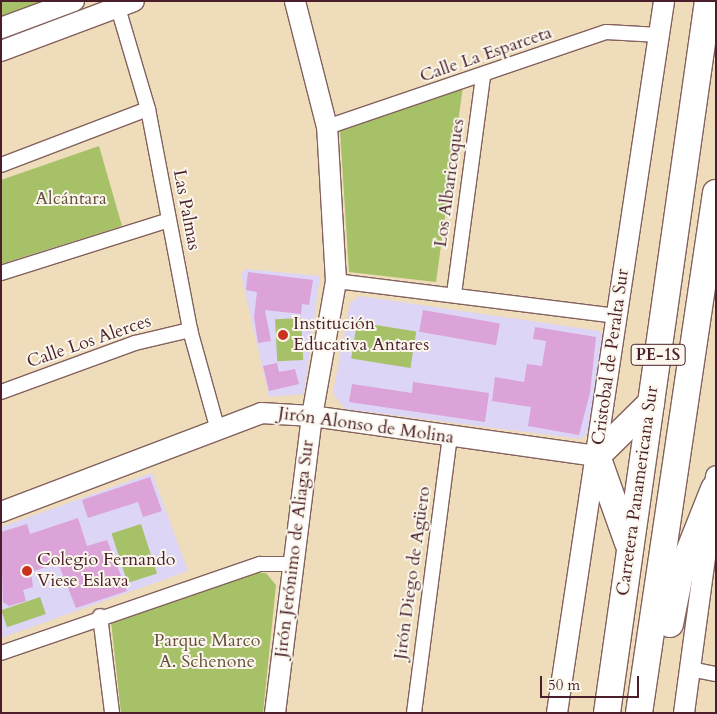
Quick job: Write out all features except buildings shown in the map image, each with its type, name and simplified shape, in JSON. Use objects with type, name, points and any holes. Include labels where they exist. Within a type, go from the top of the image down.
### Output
[{"type":"highway","name":"Carretera Panamericana Sur","points":[[607,711],[708,2]]},
{"type":"highway","name":"Carretera Panamericana Sur","points":[[639,713],[714,233],[716,193]]},
{"type":"highway","points":[[630,551],[597,456],[651,404]]},
{"type":"highway","points":[[654,713],[680,574],[715,483]]},
{"type":"street","points":[[1,28],[74,1]]},
{"type":"street","name":"Jirón Jerónimo de Aliaga Sur","points":[[275,713],[291,564],[312,416],[336,281],[327,127],[295,1]]},
{"type":"street","name":"Cristobal de Peralta Sur","points":[[557,713],[664,1]]},
{"type":"street","points":[[1,51],[122,3]]},
{"type":"street","name":"Las Palmas","points":[[122,3],[148,108],[190,330],[217,427]]},
{"type":"street","name":"Calle La Esparceta","points":[[327,127],[483,77],[606,32],[659,35]]},
{"type":"street","name":"Los Albaricoques","points":[[454,294],[483,77]]},
{"type":"street","points":[[1,165],[148,108]]},
{"type":"street","points":[[1,274],[169,220]]},
{"type":"street","points":[[336,281],[454,294],[616,316]]},
{"type":"street","name":"Calle Los Alerces","points":[[1,392],[135,343],[190,330]]},
{"type":"street","name":"Jirón Alonso de Molina","points":[[1,512],[217,427],[261,413],[312,416],[450,437],[597,456]]},
{"type":"street","name":"Jirón Diego de Agüero","points":[[414,713],[450,437]]},
{"type":"street","points":[[684,713],[712,541],[715,483]]},
{"type":"street","points":[[4,657],[100,616],[260,564],[291,564]]},
{"type":"street","points":[[100,616],[112,713]]},
{"type":"street","points":[[690,669],[716,674]]},
{"type":"shaded area","name":"Institución Educativa Antares","points":[[245,269],[320,276],[304,394],[269,397],[241,274]]},
{"type":"shaded area","points":[[360,296],[600,331],[606,340],[593,429],[581,439],[345,409],[333,393],[350,303]]},
{"type":"shaded area","points":[[152,473],[188,571],[1,638],[1,527]]},
{"type":"green space","points":[[1,1],[45,1],[1,18]]},
{"type":"green space","points":[[463,86],[436,282],[349,272],[340,131]]},
{"type":"green space","name":"Alcántara","points":[[99,146],[122,226],[1,264],[1,180]]},
{"type":"green space","points":[[301,318],[303,360],[277,361],[275,319]]},
{"type":"green space","points":[[357,322],[416,331],[410,368],[351,359]]},
{"type":"green space","points":[[141,524],[157,573],[128,583],[112,534]]},
{"type":"green space","name":"Parque Marco A. Schenone","points":[[253,573],[266,573],[276,585],[263,713],[121,713],[111,621]]},
{"type":"green space","points":[[40,597],[46,614],[7,627],[1,610]]},
{"type":"place","name":"Institución Educativa Antares","points":[[283,335]]},
{"type":"place","name":"Colegio Fernando Viese Eslava","points":[[27,571]]}]
